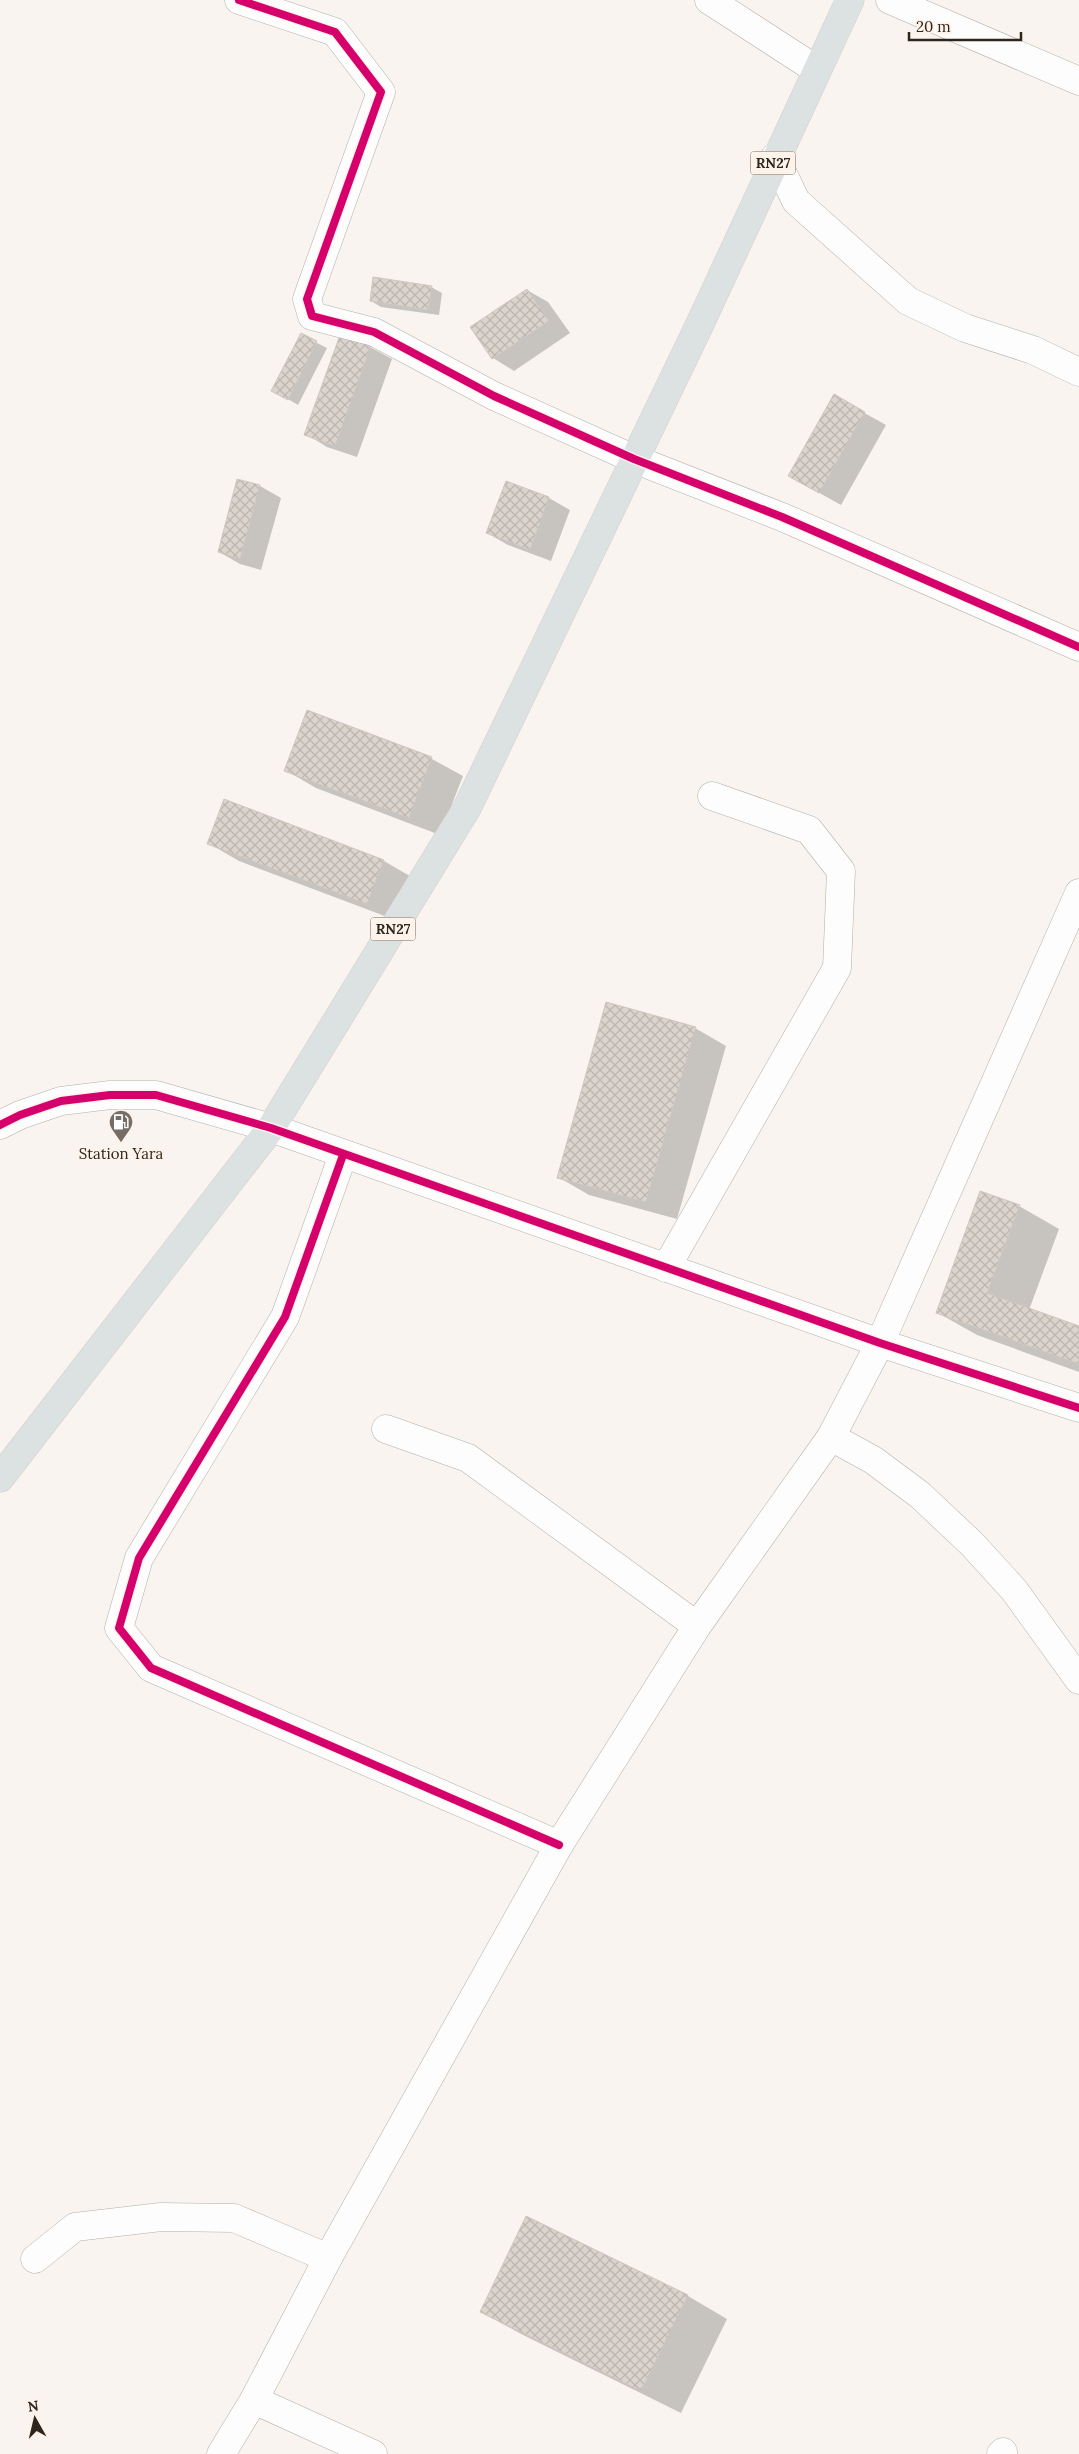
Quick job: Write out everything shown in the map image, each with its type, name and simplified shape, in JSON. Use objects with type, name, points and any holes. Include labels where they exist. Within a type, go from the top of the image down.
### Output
[{"type":"main road","name":"RN27","points":[[0,1478],[271,1128],[467,808],[698,326],[775,157],[850,0]]},
{"type":"street","points":[[239,0],[335,32],[381,92],[307,299],[312,316],[374,332],[494,396],[634,460],[782,518],[1079,647]]},
{"type":"street","points":[[709,0],[817,70]]},
{"type":"street","points":[[890,0],[1078,78]]},
{"type":"street","points":[[775,157],[796,201],[908,301],[965,328],[1033,350],[1079,372]]},
{"type":"street","points":[[666,1268],[837,968],[841,871],[809,830],[712,796]]},
{"type":"street","points":[[222,2454],[254,2400],[328,2258],[560,1845],[697,1626],[831,1437],[880,1343],[1079,893]]},
{"type":"street","points":[[0,1125],[20,1114],[61,1101],[110,1095],[156,1095],[271,1128],[880,1343],[1079,1408]]},
{"type":"street","points":[[343,1155],[285,1317],[139,1558],[120,1628],[152,1668],[560,1845]]},
{"type":"street","points":[[386,1429],[468,1458],[697,1626]]},
{"type":"street","points":[[831,1437],[873,1460],[920,1495],[972,1544],[1014,1590],[1079,1680]]},
{"type":"street","points":[[35,2259],[75,2227],[161,2217],[234,2218],[328,2258]]},
{"type":"street","points":[[254,2400],[373,2454]]},
{"type":"building","points":[[373,277],[432,286],[428,310],[370,301]]},
{"type":"building","points":[[527,289],[549,321],[492,359],[470,327]]},
{"type":"building","points":[[301,333],[317,341],[288,400],[271,391]]},
{"type":"building","points":[[340,335],[371,346],[335,446],[304,435]]},
{"type":"building","points":[[834,394],[865,412],[819,493],[788,476]]},
{"type":"building","points":[[237,479],[260,485],[240,559],[218,552]]},
{"type":"building","points":[[506,481],[549,497],[530,550],[486,533]]},
{"type":"building","points":[[307,710],[432,757],[409,818],[284,771]]},
{"type":"building","points":[[224,799],[384,860],[367,904],[207,844]]},
{"type":"building","points":[[606,1002],[696,1027],[646,1202],[557,1178]]},
{"type":"building","points":[[980,1191],[1020,1205],[987,1293],[1079,1326],[1079,1364],[936,1313]]},
{"type":"building","points":[[526,2216],[688,2295],[641,2391],[480,2312]]},
{"type":"cycle path","points":[[239,0],[335,32],[381,92],[307,299],[312,316],[374,332],[494,396],[634,459],[782,517],[1079,647]]},
{"type":"cycle path","points":[[0,1125],[20,1115],[61,1101],[110,1095],[156,1095],[271,1128],[880,1343],[1079,1408]]},
{"type":"cycle path","points":[[343,1155],[285,1317],[139,1558],[119,1628],[151,1668],[559,1845]]},
{"type":"place","name":"Station Yara","points":[[121,1143]]}]
